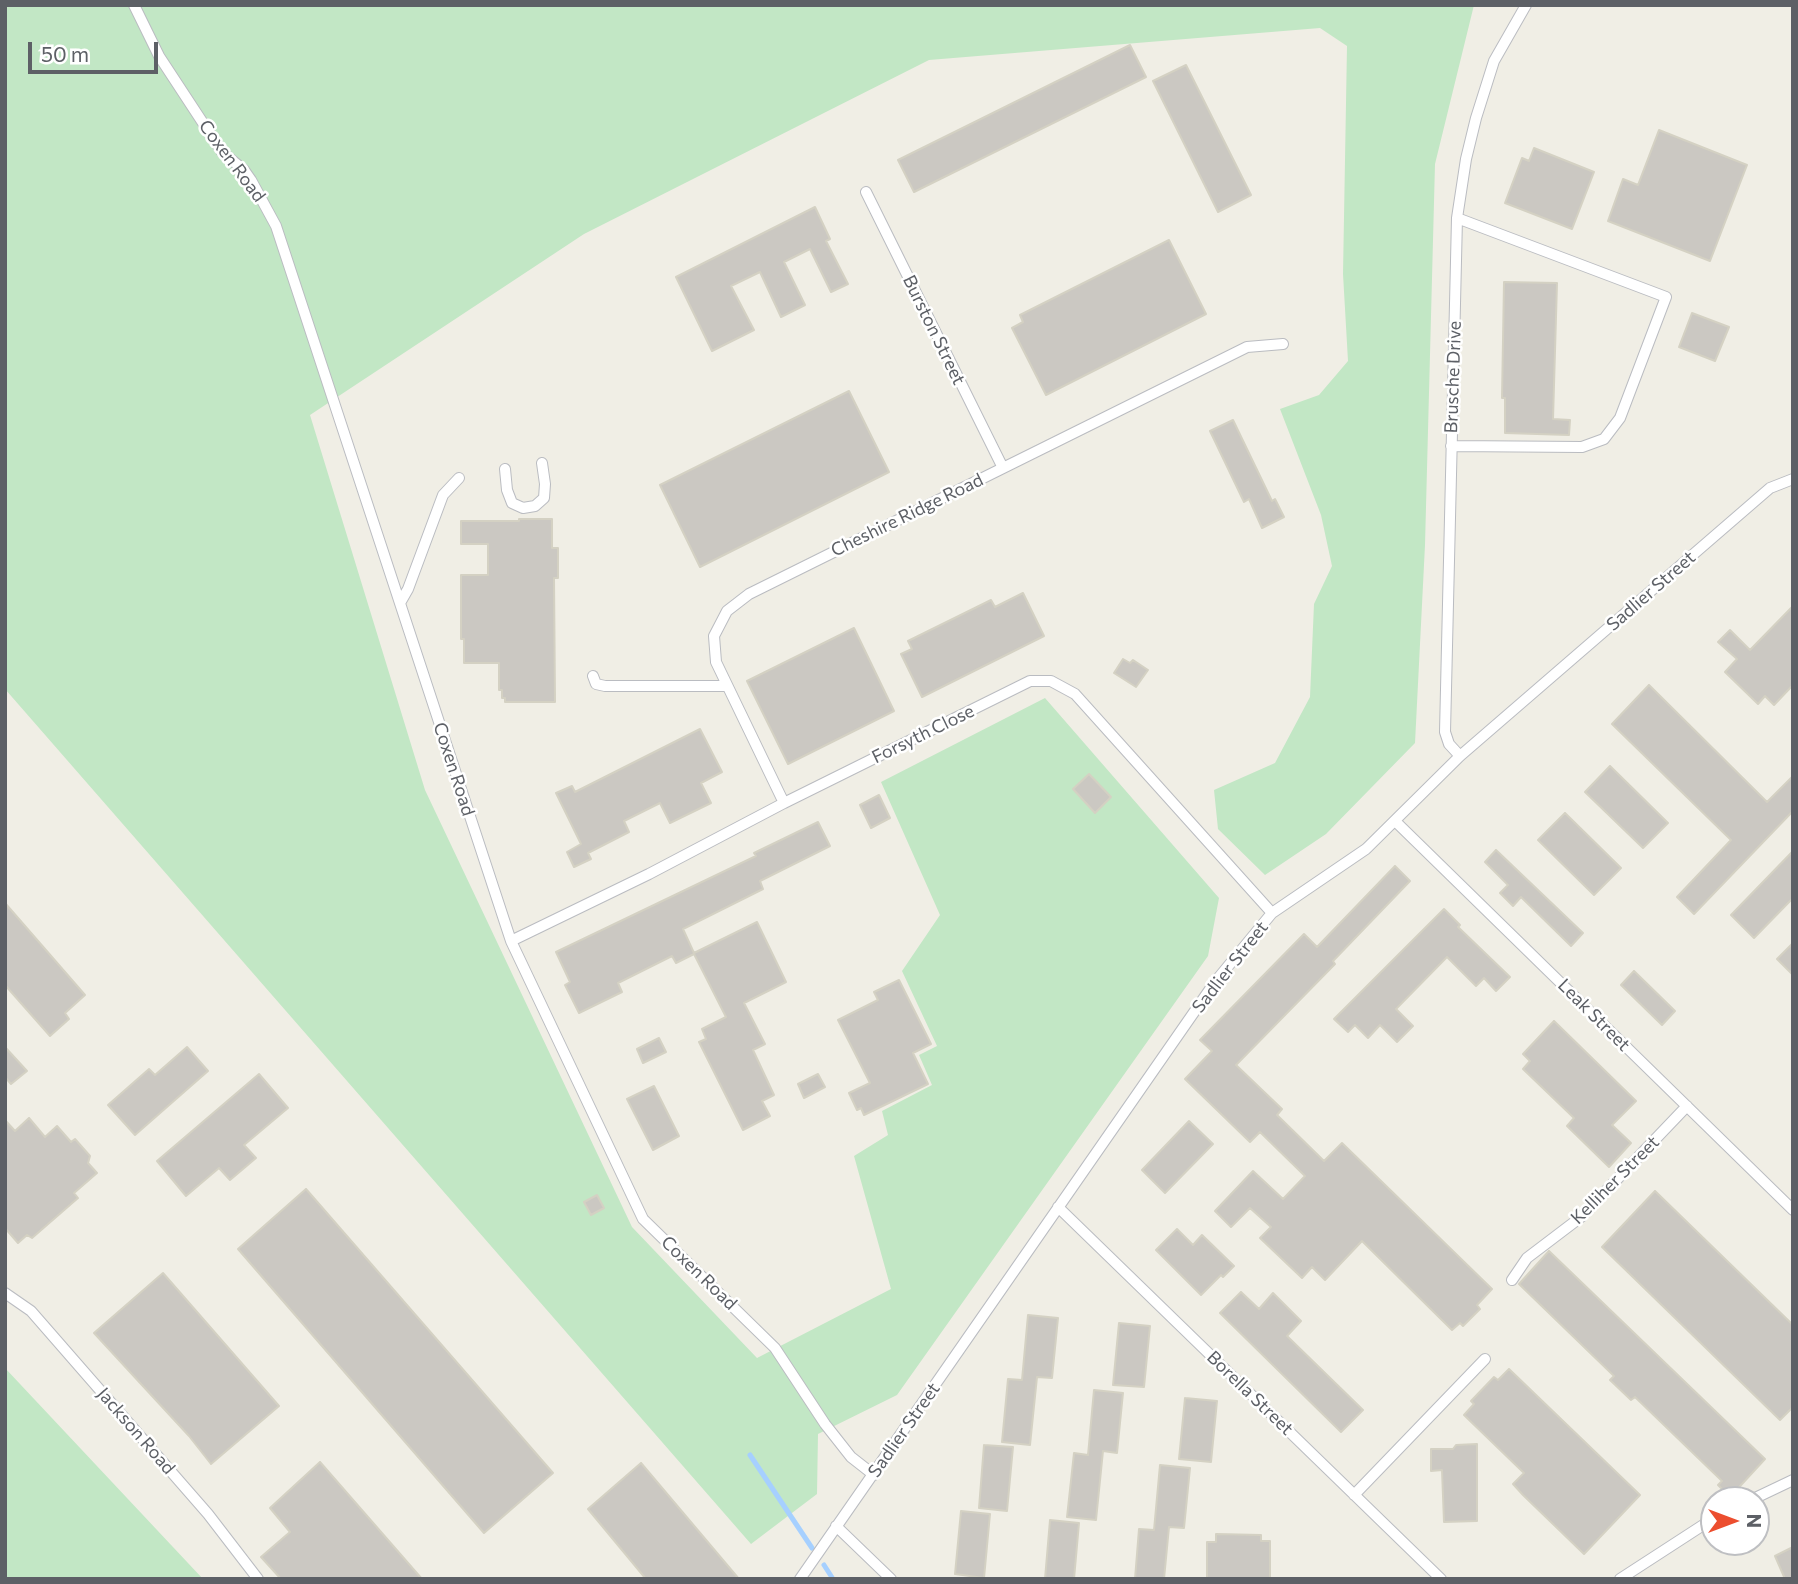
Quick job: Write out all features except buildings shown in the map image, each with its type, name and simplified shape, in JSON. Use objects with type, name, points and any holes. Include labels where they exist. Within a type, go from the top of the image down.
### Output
[{"type":"lane","name":"Coxen Road","points":[[134,5],[159,56],[222,152],[244,170],[272,217],[330,386],[510,941],[643,1219],[775,1348],[824,1424],[851,1457],[874,1475]]},
{"type":"lane","name":"Brusche Drive","points":[[1460,756],[1449,744],[1445,732],[1457,218],[1466,159],[1490,72],[1526,5]]},
{"type":"lane","name":"Burston Street","points":[[866,192],[1003,468]]},
{"type":"lane","points":[[1451,446],[1582,447],[1605,439],[1620,418],[1666,297],[1457,218]]},
{"type":"lane","name":"Cheshire Ridge Road","points":[[784,803],[716,662],[714,636],[727,611],[749,594],[1247,347],[1283,344]]},
{"type":"lane","points":[[505,468],[507,490],[512,503],[523,508],[535,506],[544,498],[542,463]]},
{"type":"lane","points":[[400,603],[408,589],[443,495],[459,478]]},
{"type":"lane","name":"Sadlier Street","points":[[800,1579],[1215,982],[1272,913],[1366,849],[1460,756],[1770,488],[1793,479]]},
{"type":"lane","points":[[593,676],[596,684],[605,686],[726,686]]},
{"type":"lane","name":"Forsyth Close","points":[[510,941],[649,874],[784,803],[1030,681],[1051,681],[1075,694],[1272,913]]},
{"type":"lane","name":"Leak Street","points":[[1395,821],[1793,1210]]},
{"type":"lane","name":"Kelliher Street","points":[[1511,1280],[1527,1258],[1581,1217],[1687,1107]]},
{"type":"lane","name":"Borella Street","points":[[1058,1206],[1441,1579]]},
{"type":"lane","name":"Jackson Road","points":[[5,1293],[31,1311],[208,1514],[257,1579]]},
{"type":"lane","points":[[1354,1494],[1485,1359]]},
{"type":"lane","points":[[1770,1491],[1793,1480]]},
{"type":"lane","points":[[836,1526],[891,1579]]},
{"type":"lane","points":[[1620,1579],[1700,1527]]},
{"type":"green space","points":[[5,5],[1474,5],[1435,164],[1425,545],[1415,743],[1326,834],[1265,875],[1218,829],[1214,790],[1275,763],[1310,697],[1314,604],[1332,566],[1321,515],[1280,409],[1319,395],[1348,361],[1343,274],[1347,46],[1320,28],[929,60],[584,234],[310,415],[425,790],[632,1227],[757,1358],[891,1289],[854,1156],[888,1135],[882,1111],[932,1085],[919,1055],[937,1046],[902,971],[940,915],[881,782],[1045,698],[1219,898],[1208,956],[897,1395],[818,1434],[817,1494],[751,1544],[5,689]]},
{"type":"green space","points":[[5,1368],[203,1579],[5,1579]]},
{"type":"waterway","points":[[750,1455],[812,1548]]},
{"type":"waterway","points":[[824,1565],[833,1579]]}]
